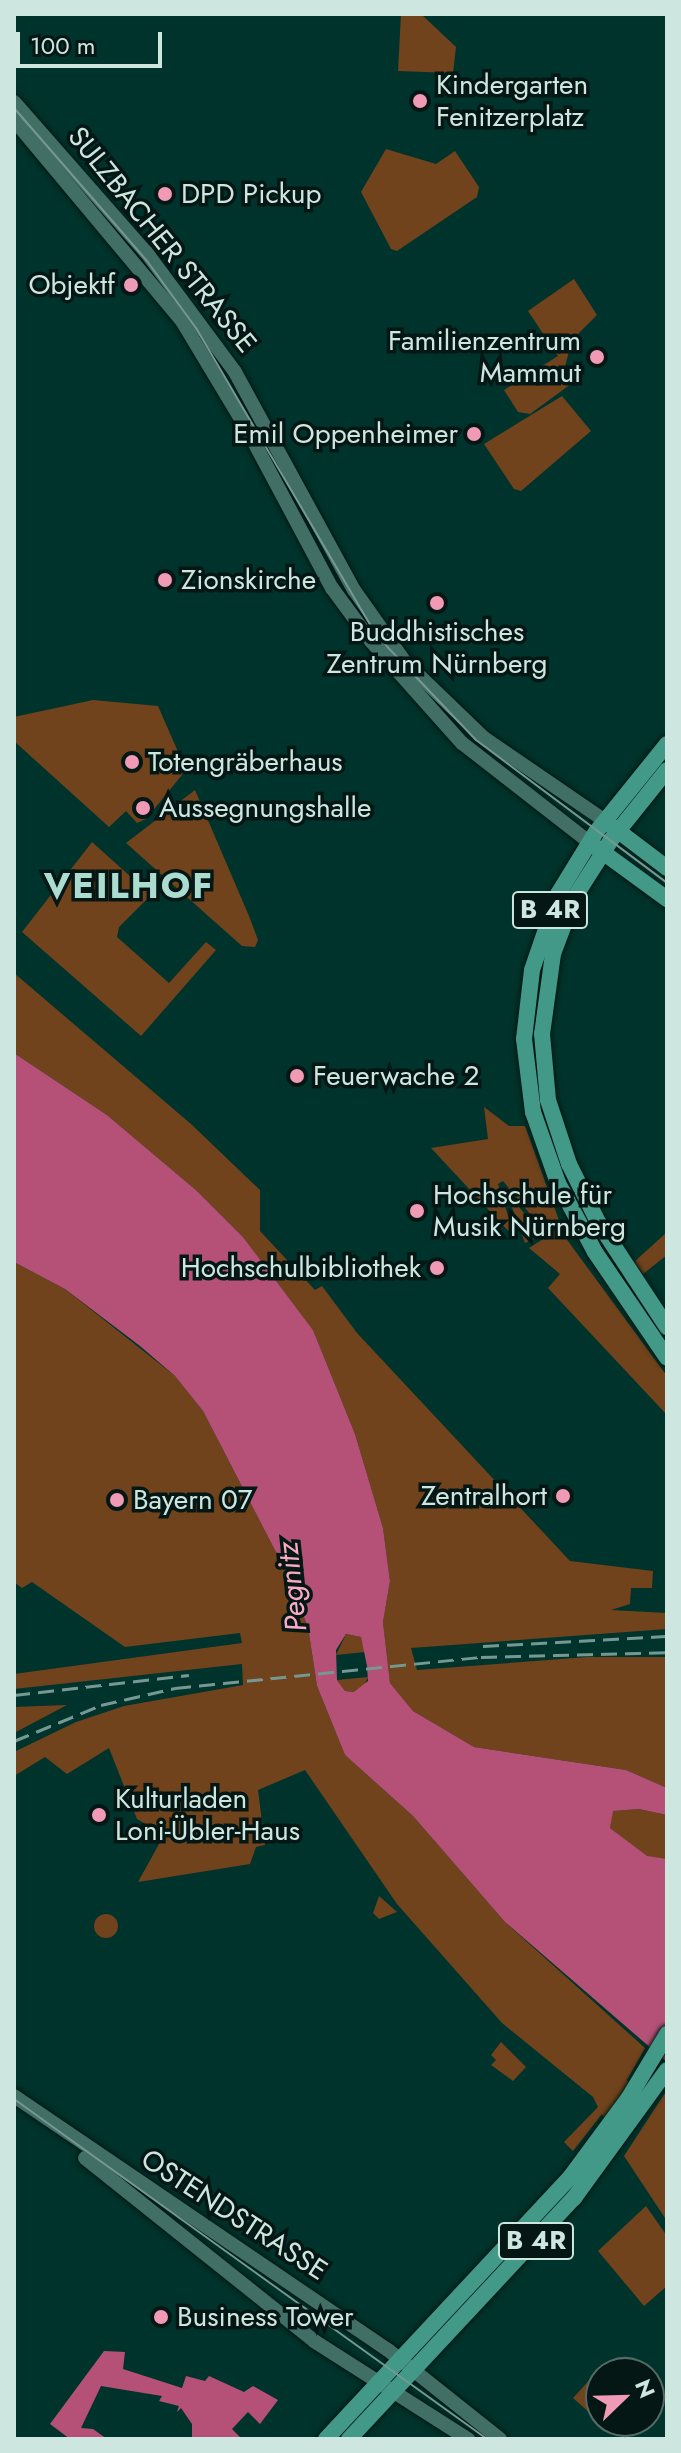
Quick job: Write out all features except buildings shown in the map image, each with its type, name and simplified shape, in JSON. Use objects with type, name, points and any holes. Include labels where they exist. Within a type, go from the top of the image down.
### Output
[{"type":"main road","name":"SULZBACHER STRASSE","points":[[14,102],[146,252],[235,372],[374,634]]},
{"type":"main road","name":"SULZBACHER STRASSE","points":[[14,120],[135,260],[186,328],[248,431],[323,574],[374,634]]},
{"type":"main road","points":[[374,634],[474,730],[667,868]]},
{"type":"main road","points":[[374,634],[462,743],[667,899]]},
{"type":"main road","name":"B 4R","points":[[667,744],[660,769],[611,826],[549,913],[528,985],[526,1075],[547,1159],[582,1230],[667,1358]]},
{"type":"main road","name":"B 4R","points":[[542,1034],[557,939],[596,847]]},
{"type":"main road","name":"B 4R","points":[[528,985],[542,1034],[548,1100],[569,1164],[598,1222],[667,1327]]},
{"type":"main road","name":"B 4R","points":[[326,2439],[398,2357],[550,2200],[635,2089],[667,2034]]},
{"type":"main road","name":"B 4R","points":[[349,2439],[574,2198],[648,2102],[667,2070]]},
{"type":"main road","name":"OSTENDSTRASSE","points":[[14,2096],[398,2357],[500,2439]]},
{"type":"main road","name":"OSTENDSTRASSE","points":[[14,2107],[96,2166],[314,2341],[468,2439]]},
{"type":"main road","points":[[468,2439],[480,2422]]},
{"type":"shaded area","points":[[401,14],[421,14],[456,47],[453,73],[398,71]]},
{"type":"shaded area","points":[[386,149],[436,164],[455,151],[479,187],[477,197],[397,251],[391,249],[361,192]]},
{"type":"shaded area","points":[[574,279],[597,315],[572,340],[563,374],[571,384],[530,414],[518,412],[504,390],[558,356],[528,311]]},
{"type":"shaded area","points":[[562,396],[591,431],[521,491],[514,489],[484,444]]},
{"type":"shaded area","points":[[93,700],[158,706],[186,770],[146,819],[137,823],[126,811],[109,827],[14,741],[14,717]]},
{"type":"shaded area","points":[[195,790],[249,916],[258,940],[255,947],[242,946],[126,843]]},
{"type":"shaded area","points":[[92,842],[151,895],[119,927],[117,937],[169,983],[206,942],[216,950],[141,1036],[22,932]]},
{"type":"shaded area","points":[[14,973],[191,1124],[260,1190],[260,1231],[315,1290],[322,1286],[357,1333],[570,1561],[653,1571],[652,1588],[631,1588],[630,1604],[611,1610],[667,1613],[667,1629],[411,1648],[417,1670],[588,1657],[667,1657],[667,1788],[626,1770],[474,1747],[413,1711],[390,1683],[383,1622],[390,1581],[383,1528],[355,1434],[313,1330],[243,1237],[197,1191],[107,1115],[14,1053]]},
{"type":"shaded area","points":[[484,1107],[509,1126],[525,1126],[565,1237],[667,1376],[667,1415],[548,1288],[560,1274],[529,1248],[548,1236],[503,1181],[498,1184],[515,1238],[431,1148],[488,1139]]},
{"type":"shaded area","points":[[506,1191],[542,1235],[525,1243]]},
{"type":"shaded area","points":[[667,1232],[667,1255],[643,1274],[634,1262]]},
{"type":"shaded area","points":[[14,1262],[65,1289],[175,1376],[203,1411],[279,1558],[308,1627],[317,1686],[345,1755],[413,1816],[505,1922],[645,2048],[627,2080],[630,2084],[606,2120],[602,2114],[573,2151],[564,2142],[598,2107],[593,2097],[502,2023],[397,1904],[305,1770],[258,1790],[265,1845],[256,1847],[250,1864],[138,1882],[164,1835],[137,1819],[109,1748],[67,1774],[45,1757],[14,1776],[14,1752],[76,1722],[124,1706],[243,1685],[242,1664],[14,1689],[14,1674],[242,1643],[240,1633],[125,1647],[32,1582],[22,1588],[14,1582]]},
{"type":"shaded area","points":[[346,1634],[361,1637],[365,1652],[336,1655]]},
{"type":"shaded area","points":[[368,1677],[363,1689],[355,1692],[345,1691],[337,1680]]},
{"type":"shaded area","points":[[67,1705],[16,1732],[14,1731],[14,1707]]},
{"type":"shaded area","points":[[639,1809],[667,1815],[667,1859],[647,1857],[610,1828],[612,1811]]},
{"type":"shaded area","points":[[379,1896],[397,1912],[379,1919],[373,1913]]},
{"type":"shaded area","points":[[106,1914],[115,1917],[118,1926],[115,1935],[106,1938],[97,1935],[94,1926],[97,1917]]},
{"type":"shaded area","points":[[501,2042],[526,2067],[513,2081],[491,2065],[496,2060],[491,2055]]},
{"type":"shaded area","points":[[667,2090],[667,2221],[624,2156]]},
{"type":"shaded area","points":[[646,2206],[667,2236],[667,2286],[644,2306],[598,2251]]},
{"type":"shaded area","points":[[585,2385],[585,2409],[573,2398]]},
{"type":"water","name":"Pegnitz","points":[[14,1053],[107,1115],[197,1191],[243,1237],[313,1330],[355,1434],[383,1528],[390,1581],[383,1622],[390,1683],[413,1711],[474,1747],[626,1770],[667,1788],[667,1815],[639,1809],[613,1811],[610,1828],[647,1856],[667,1859],[667,2062],[505,1922],[413,1816],[345,1755],[317,1686],[308,1627],[279,1558],[203,1411],[175,1376],[140,1346],[65,1289],[14,1262]],"holes":[[[346,1634],[361,1637],[368,1681],[354,1692],[345,1691],[337,1680],[336,1650]]]},
{"type":"water","points":[[104,2351],[125,2352],[123,2369],[182,2388],[186,2376],[205,2381],[209,2376],[244,2392],[253,2386],[278,2400],[260,2424],[248,2412],[232,2429],[242,2439],[192,2439],[192,2424],[181,2408],[177,2412],[179,2406],[159,2401],[162,2396],[101,2386],[81,2428],[93,2429],[107,2439],[70,2439],[50,2424]]},
{"type":"tram line","points":[[14,108],[147,261],[196,328],[376,635],[476,740],[667,883]]},
{"type":"tram line","points":[[14,2099],[487,2439]]},
{"type":"railway","points":[[483,1646],[667,1636]]},
{"type":"railway","points":[[14,1741],[101,1705],[175,1688],[481,1657],[667,1652]]},
{"type":"railway","points":[[14,1695],[189,1675]]},
{"type":"place","name":"Kindergarten Fenitzerplatz","points":[[420,101]]},
{"type":"place","name":"DPD Pickup","points":[[165,194]]},
{"type":"place","name":"Objektf","points":[[131,285]]},
{"type":"place","name":"Familienzentrum Mammut","points":[[597,357]]},
{"type":"place","name":"Emil Oppenheimer","points":[[474,434]]},
{"type":"place","name":"Zionskirche","points":[[165,580]]},
{"type":"place","name":"Buddhistisches Zentrum Nürnberg","points":[[437,603]]},
{"type":"place","name":"Totengräberhaus","points":[[132,762]]},
{"type":"place","name":"Aussegnungshalle","points":[[143,808]]},
{"type":"place","name":"Feuerwache 2","points":[[297,1076]]},
{"type":"place","name":"Hochschule für Musik Nürnberg","points":[[417,1211]]},
{"type":"place","name":"Hochschulbibliothek","points":[[437,1268]]},
{"type":"place","name":"Zentralhort","points":[[563,1496]]},
{"type":"place","name":"Bayern 07","points":[[117,1500]]},
{"type":"place","name":"Kulturladen Loni-Übler-Haus","points":[[99,1815]]},
{"type":"place","name":"Business Tower","points":[[161,2317]]},
{"type":"district","name":"VEILHOF","points":[[129,886]]}]
